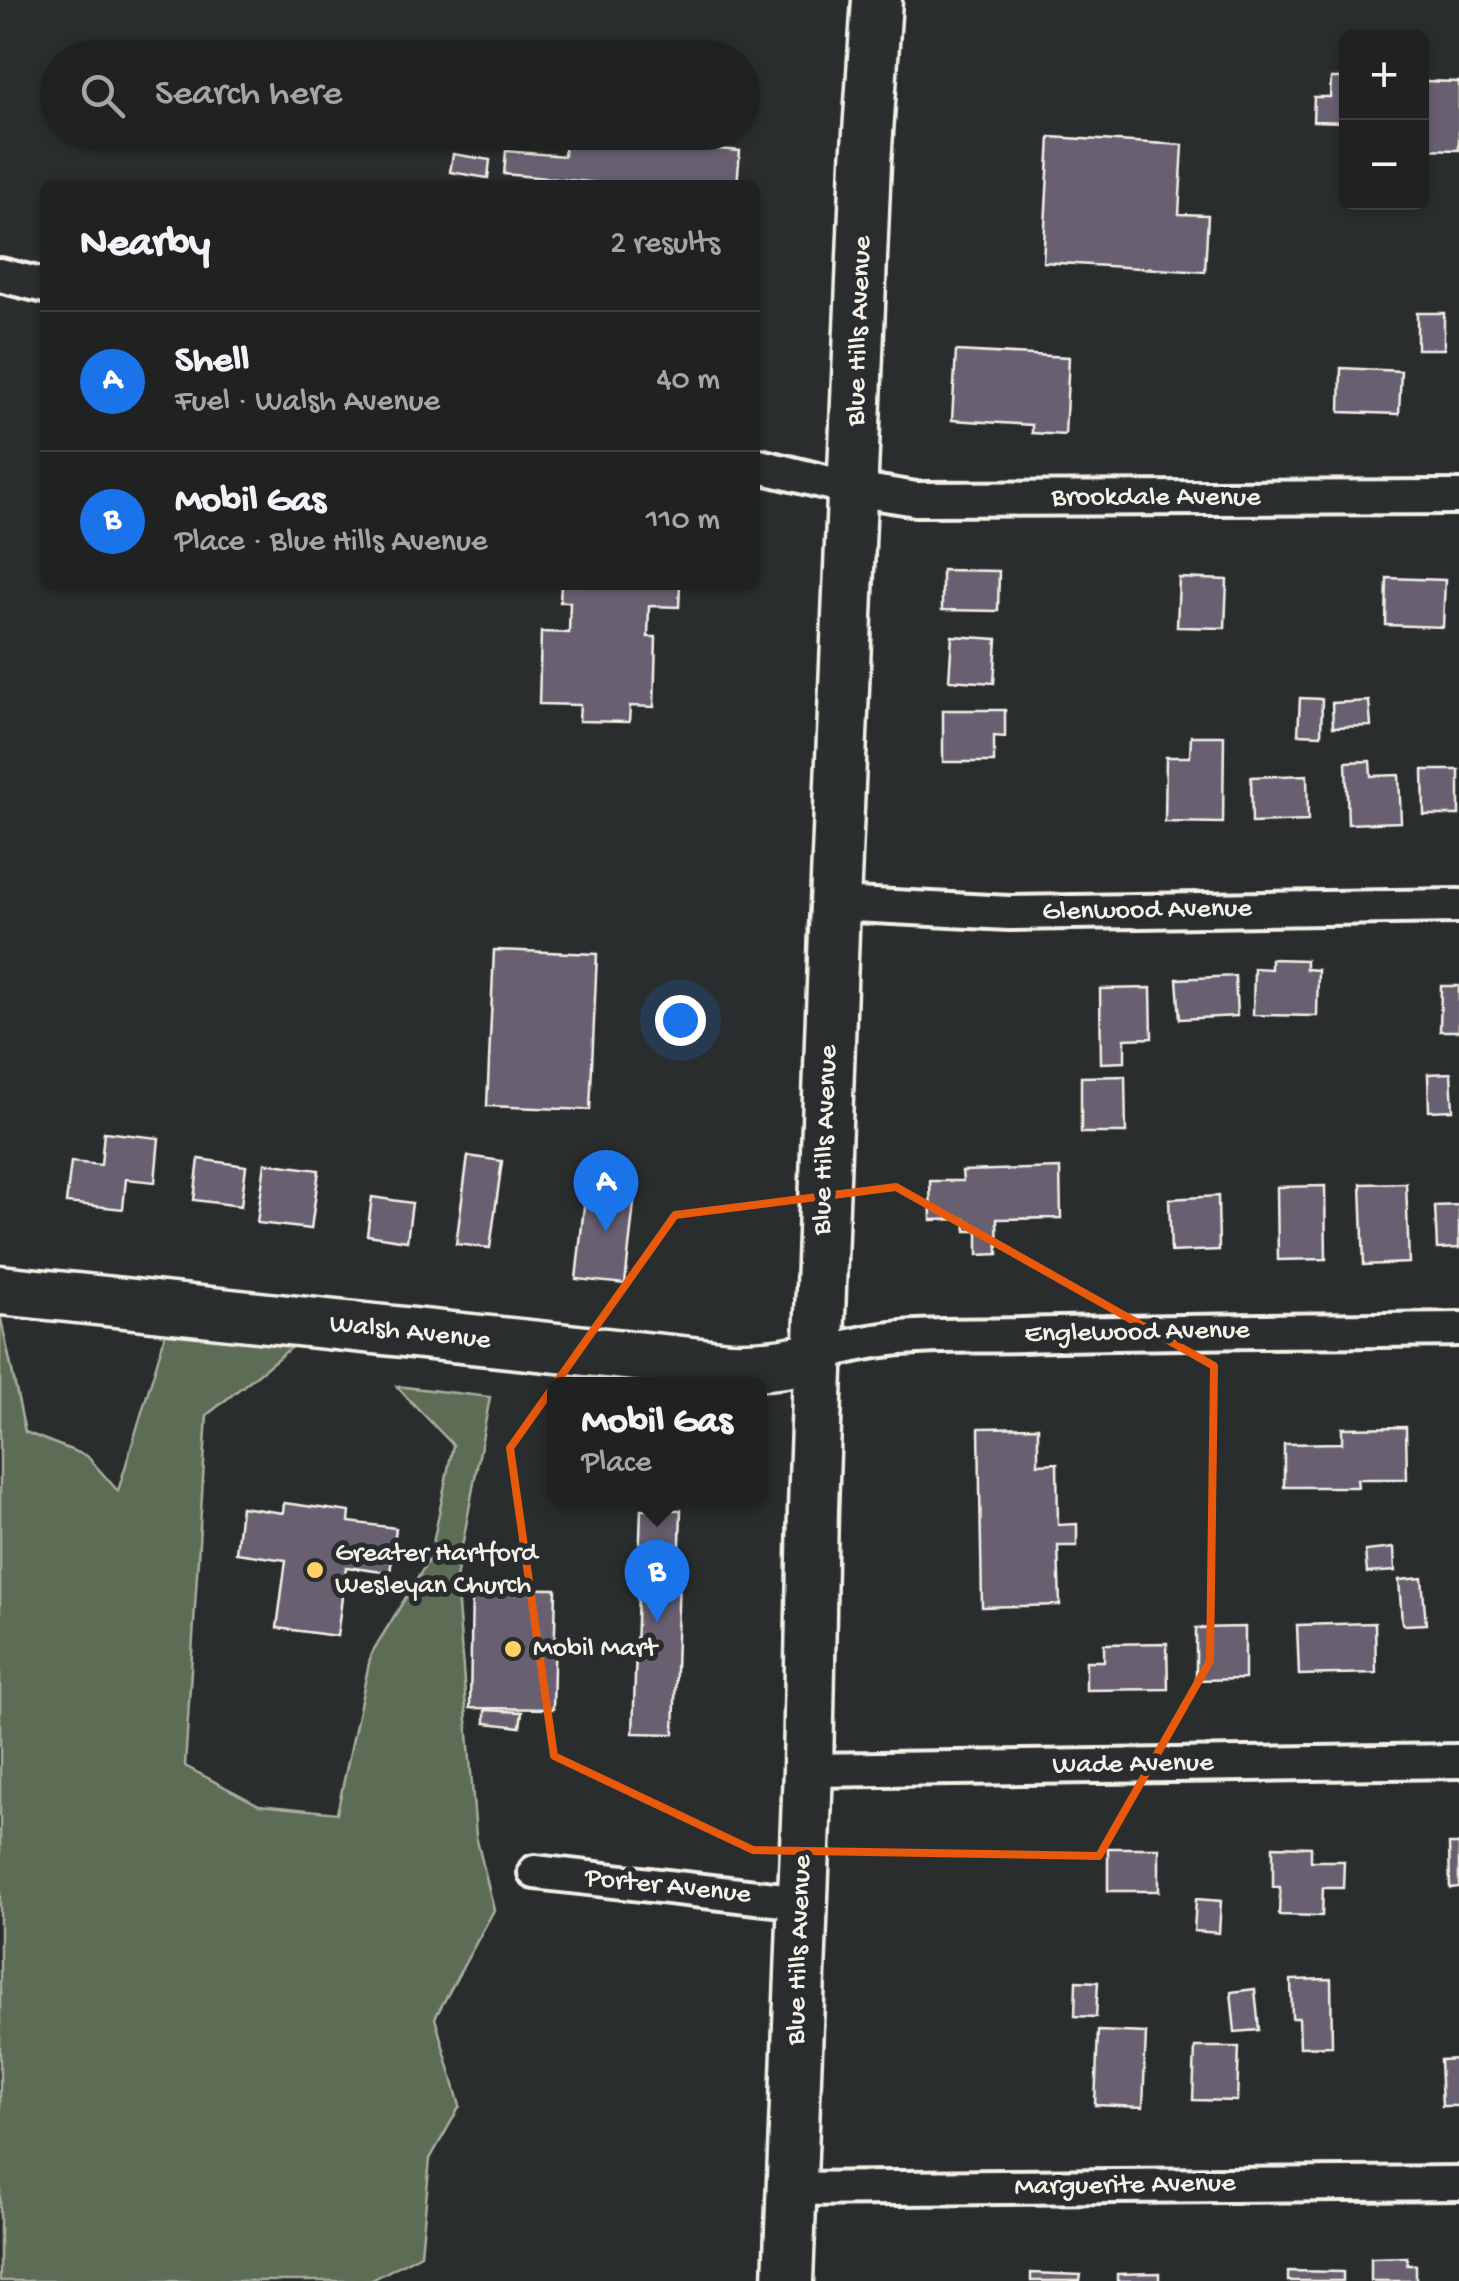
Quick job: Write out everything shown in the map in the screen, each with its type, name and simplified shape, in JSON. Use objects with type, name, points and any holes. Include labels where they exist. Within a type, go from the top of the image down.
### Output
[{"type":"main road","name":"Blue Hills Avenue","points":[[788,2281],[835,904],[866,162],[878,0]]},
{"type":"main road","name":"Walsh Avenue","points":[[0,1290],[730,1366],[791,1364],[818,1356]]},
{"type":"street","points":[[0,275],[40,285]]},
{"type":"street","name":"Brookdale Avenue","points":[[760,466],[854,490],[916,499],[1459,497]]},
{"type":"street","name":"Glenwood Avenue","points":[[835,904],[1010,913],[1459,906]]},
{"type":"street","name":"Englewood Avenue","points":[[818,1356],[851,1344],[901,1339],[1459,1329]]},
{"type":"street","name":"Wade Avenue","points":[[808,1770],[1459,1761]]},
{"type":"street","name":"Porter Avenue","points":[[535,1872],[801,1902]]},
{"type":"street","name":"Marguerite Avenue","points":[[790,2189],[1459,2183]]},
{"type":"highlighted area","points":[[896,1187],[1214,1366],[1210,1661],[1099,1856],[753,1850],[554,1756],[510,1448],[675,1215]]},
{"type":"green space","points":[[0,1314],[25,1432],[87,1456],[118,1491],[167,1329],[298,1342],[207,1415],[185,1766],[259,1805],[337,1813],[371,1654],[430,1558],[453,1445],[396,1386],[490,1397],[456,1579],[476,1836],[494,1910],[435,2018],[460,2106],[430,2159],[421,2254],[370,2281],[0,2281]]},
{"type":"building","points":[[1331,78],[1339,78],[1339,122],[1313,121],[1314,97],[1330,97]]},
{"type":"building","points":[[1429,81],[1459,82],[1459,150],[1429,149]]},
{"type":"building","points":[[1050,137],[1183,145],[1179,214],[1208,215],[1205,272],[1043,262]]},
{"type":"building","points":[[565,150],[740,151],[737,180],[567,180],[504,174],[506,151],[564,156]]},
{"type":"building","points":[[453,154],[490,160],[488,178],[450,172]]},
{"type":"building","points":[[1417,313],[1444,313],[1444,349],[1417,349]]},
{"type":"building","points":[[956,351],[1069,357],[1065,435],[1032,433],[1032,425],[952,420]]},
{"type":"building","points":[[1341,368],[1401,371],[1399,414],[1340,412]]},
{"type":"building","points":[[942,570],[999,571],[998,611],[942,610]]},
{"type":"building","points":[[1179,578],[1227,580],[1225,628],[1177,627]]},
{"type":"building","points":[[1387,578],[1445,580],[1443,627],[1386,625]]},
{"type":"building","points":[[561,590],[680,590],[679,607],[649,606],[648,637],[656,637],[654,707],[630,706],[629,722],[579,721],[580,705],[539,704],[541,632],[569,633],[570,602],[560,602]]},
{"type":"building","points":[[952,636],[997,639],[994,683],[949,680]]},
{"type":"building","points":[[1300,698],[1322,699],[1321,735],[1298,734]]},
{"type":"building","points":[[1369,701],[1371,726],[1333,727],[1332,703]]},
{"type":"building","points":[[943,710],[1005,710],[1005,737],[994,736],[994,762],[943,762]]},
{"type":"building","points":[[1191,736],[1224,736],[1223,823],[1165,822],[1166,757],[1190,757]]},
{"type":"building","points":[[1370,761],[1371,776],[1399,775],[1401,822],[1348,824],[1346,762]]},
{"type":"building","points":[[1423,770],[1459,770],[1459,815],[1424,815]]},
{"type":"building","points":[[1307,775],[1308,821],[1252,823],[1251,777]]},
{"type":"building","points":[[494,950],[597,954],[590,1110],[487,1106]]},
{"type":"building","points":[[1271,959],[1306,960],[1306,969],[1318,970],[1317,1016],[1253,1015],[1254,968],[1271,969]]},
{"type":"building","points":[[1235,976],[1237,1016],[1180,1019],[1177,979]]},
{"type":"building","points":[[1441,986],[1459,986],[1459,1031],[1440,1031]]},
{"type":"building","points":[[1151,988],[1152,1038],[1125,1039],[1125,1062],[1101,1063],[1100,989]]},
{"type":"building","points":[[1451,1073],[1453,1110],[1429,1111],[1428,1074]]},
{"type":"building","points":[[1125,1076],[1126,1133],[1081,1133],[1081,1077]]},
{"type":"building","points":[[104,1132],[159,1138],[155,1182],[126,1179],[123,1209],[66,1203],[71,1162],[101,1165]]},
{"type":"building","points":[[468,1156],[502,1161],[490,1248],[456,1244]]},
{"type":"building","points":[[199,1159],[246,1166],[241,1206],[194,1200]]},
{"type":"building","points":[[265,1163],[319,1170],[311,1229],[257,1223]]},
{"type":"building","points":[[1060,1168],[1061,1218],[997,1219],[998,1254],[978,1255],[978,1231],[966,1231],[965,1219],[931,1220],[930,1181],[963,1181],[962,1171]]},
{"type":"building","points":[[587,1179],[636,1185],[625,1284],[576,1279]]},
{"type":"building","points":[[1406,1183],[1409,1263],[1364,1265],[1361,1184]]},
{"type":"building","points":[[1325,1186],[1326,1259],[1278,1260],[1277,1187]]},
{"type":"building","points":[[1218,1196],[1219,1250],[1171,1252],[1169,1199]]},
{"type":"building","points":[[372,1197],[412,1203],[407,1241],[367,1235]]},
{"type":"building","points":[[1459,1205],[1459,1248],[1437,1249],[1435,1206]]},
{"type":"building","points":[[1038,1427],[1038,1464],[1057,1463],[1058,1525],[1077,1524],[1077,1546],[1058,1546],[1060,1605],[982,1607],[979,1428]]},
{"type":"building","points":[[1406,1427],[1407,1479],[1357,1479],[1358,1487],[1284,1487],[1284,1444],[1342,1443],[1342,1428]]},
{"type":"building","name":"Greater Hartford Wesleyan Church","points":[[284,1503],[350,1512],[349,1522],[396,1528],[390,1573],[346,1567],[337,1636],[277,1628],[286,1560],[236,1553],[241,1507],[283,1513]]},
{"type":"building","points":[[641,1509],[681,1510],[674,1734],[633,1733]]},
{"type":"building","points":[[1394,1548],[1395,1571],[1367,1573],[1365,1551]]},
{"type":"building","points":[[1422,1578],[1426,1624],[1405,1625],[1399,1580]]},
{"type":"building","name":"Mobil Mart","points":[[472,1588],[556,1589],[553,1709],[470,1708]]},
{"type":"building","points":[[1375,1623],[1376,1673],[1299,1675],[1297,1625]]},
{"type":"building","points":[[1245,1627],[1245,1679],[1196,1680],[1196,1628]]},
{"type":"building","points":[[1167,1643],[1168,1689],[1086,1690],[1086,1661],[1104,1661],[1104,1644]]},
{"type":"building","points":[[485,1710],[522,1712],[520,1727],[485,1723]]},
{"type":"building","points":[[1449,1844],[1459,1844],[1459,1887],[1450,1888]]},
{"type":"building","points":[[1273,1846],[1311,1847],[1311,1861],[1344,1861],[1343,1888],[1323,1888],[1322,1916],[1279,1915],[1280,1887],[1273,1887]]},
{"type":"building","points":[[1108,1848],[1159,1848],[1159,1891],[1108,1891]]},
{"type":"building","points":[[1196,1899],[1221,1901],[1219,1933],[1194,1931]]},
{"type":"building","points":[[1331,1979],[1332,2046],[1300,2047],[1299,2018],[1292,2018],[1291,1980]]},
{"type":"building","points":[[1076,1981],[1098,1982],[1096,2017],[1075,2016]]},
{"type":"building","points":[[1255,1989],[1259,2030],[1235,2032],[1231,1992]]},
{"type":"building","points":[[1098,2031],[1146,2033],[1143,2107],[1095,2105]]},
{"type":"building","points":[[1195,2047],[1239,2047],[1237,2101],[1193,2100]]},
{"type":"building","points":[[1459,2059],[1459,2106],[1442,2106],[1440,2060]]},
{"type":"building","points":[[1407,2257],[1407,2265],[1416,2265],[1416,2281],[1371,2281],[1371,2258]]},
{"type":"building","points":[[1288,2271],[1343,2272],[1343,2281],[1288,2281]]},
{"type":"building","points":[[1031,2273],[1081,2275],[1080,2281],[1031,2281]]},
{"type":"building","points":[[1159,2273],[1159,2281],[1117,2281],[1117,2274]]},
{"type":"place","name":"Shell","points":[[606,1232]]},
{"type":"place","name":"Greater Hartford Wesleyan Church","points":[[315,1570]]},
{"type":"place","name":"Mobil Gas","points":[[657,1622]]},
{"type":"place","name":"Mobil Mart","points":[[513,1649]]}]
